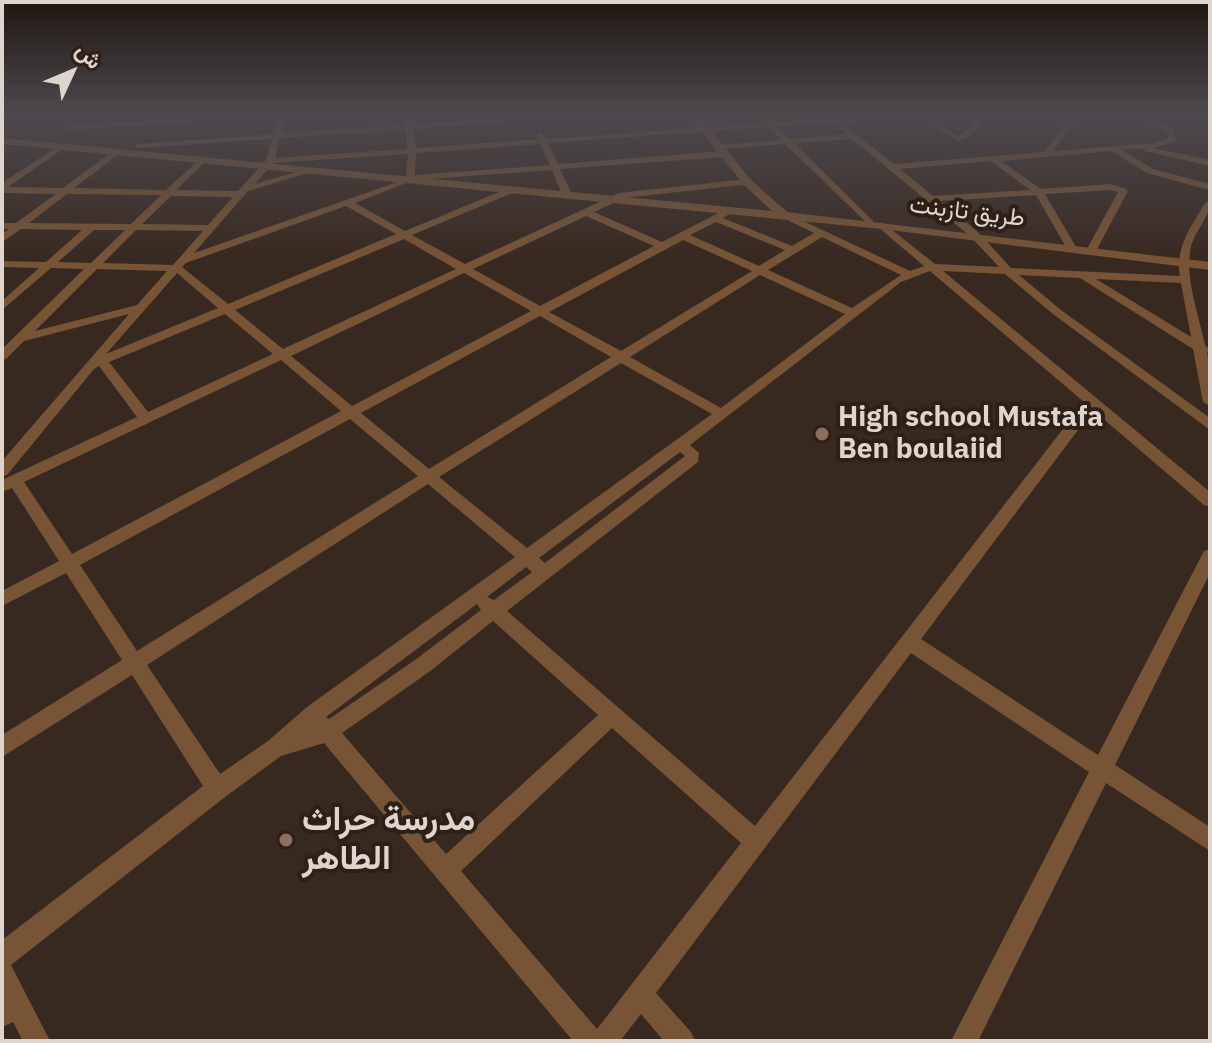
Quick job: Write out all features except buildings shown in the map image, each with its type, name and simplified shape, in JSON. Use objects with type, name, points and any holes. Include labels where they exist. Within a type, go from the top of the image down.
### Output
[{"type":"street","points":[[2,189],[34,164]]},
{"type":"street","points":[[2,239],[100,164]]},
{"type":"street","points":[[2,356],[198,164]]},
{"type":"street","name":"طريق تازبنت","points":[[262,164],[310,171],[974,234],[1210,266]]},
{"type":"street","points":[[6,479],[143,307],[242,192],[267,164],[271,164]]},
{"type":"street","points":[[410,179],[411,164]]},
{"type":"street","points":[[553,164],[567,194]]},
{"type":"street","points":[[2,264],[180,264],[410,179],[587,164]]},
{"type":"street","points":[[733,164],[747,182],[782,214],[908,274]]},
{"type":"street","points":[[811,164],[876,224],[1210,501]]},
{"type":"street","points":[[890,164],[974,234],[1008,271],[1057,312],[1210,425]]},
{"type":"street","points":[[894,167],[930,164]]},
{"type":"street","points":[[1000,164],[1039,192],[1071,247]]},
{"type":"street","points":[[1138,164],[1150,171],[1210,187]]},
{"type":"street","points":[[2,189],[242,192],[310,171]]},
{"type":"street","points":[[6,479],[146,419],[614,199],[638,191],[747,182]]},
{"type":"street","points":[[932,199],[1111,187],[1123,191],[1092,249]]},
{"type":"street","points":[[96,363],[514,189]]},
{"type":"street","points":[[348,203],[722,414]]},
{"type":"street","points":[[1210,203],[1187,242],[1183,263],[1184,280],[1206,350],[1210,402]]},
{"type":"street","points":[[2,599],[730,210]]},
{"type":"street","points":[[586,212],[662,246]]},
{"type":"street","points":[[715,218],[793,250]]},
{"type":"street","points":[[2,226],[212,228]]},
{"type":"street","points":[[2,307],[91,227]]},
{"type":"street","points":[[2,747],[135,660],[819,234]]},
{"type":"street","points":[[681,235],[853,313]]},
{"type":"street","points":[[180,264],[225,308],[543,571]]},
{"type":"street","points":[[321,723],[476,595],[908,274],[930,267],[1184,280]]},
{"type":"street","points":[[1081,274],[1206,350]]},
{"type":"street","points":[[11,344],[143,307]]},
{"type":"street","points":[[96,363],[146,419]]},
{"type":"street","points":[[604,1041],[1092,401]]},
{"type":"street","points":[[2,956],[217,789],[275,748],[422,666],[693,458],[691,451],[680,445]]},
{"type":"street","points":[[6,479],[71,562],[217,789]]},
{"type":"street","points":[[964,1041],[1210,556]]},
{"type":"street","points":[[476,595],[755,841]]},
{"type":"street","points":[[908,641],[1210,840]]},
{"type":"street","points":[[445,870],[612,715]]},
{"type":"street","points":[[321,723],[590,1041]]},
{"type":"street","points":[[2,973],[10,1008],[37,1041]]},
{"type":"street","points":[[639,993],[682,1041]]},
{"type":"place","name":"High school Mustafa Ben boulaiid","points":[[822,434]]},
{"type":"place","name":"مدرسة حراث الطاهر","points":[[286,840]]}]
